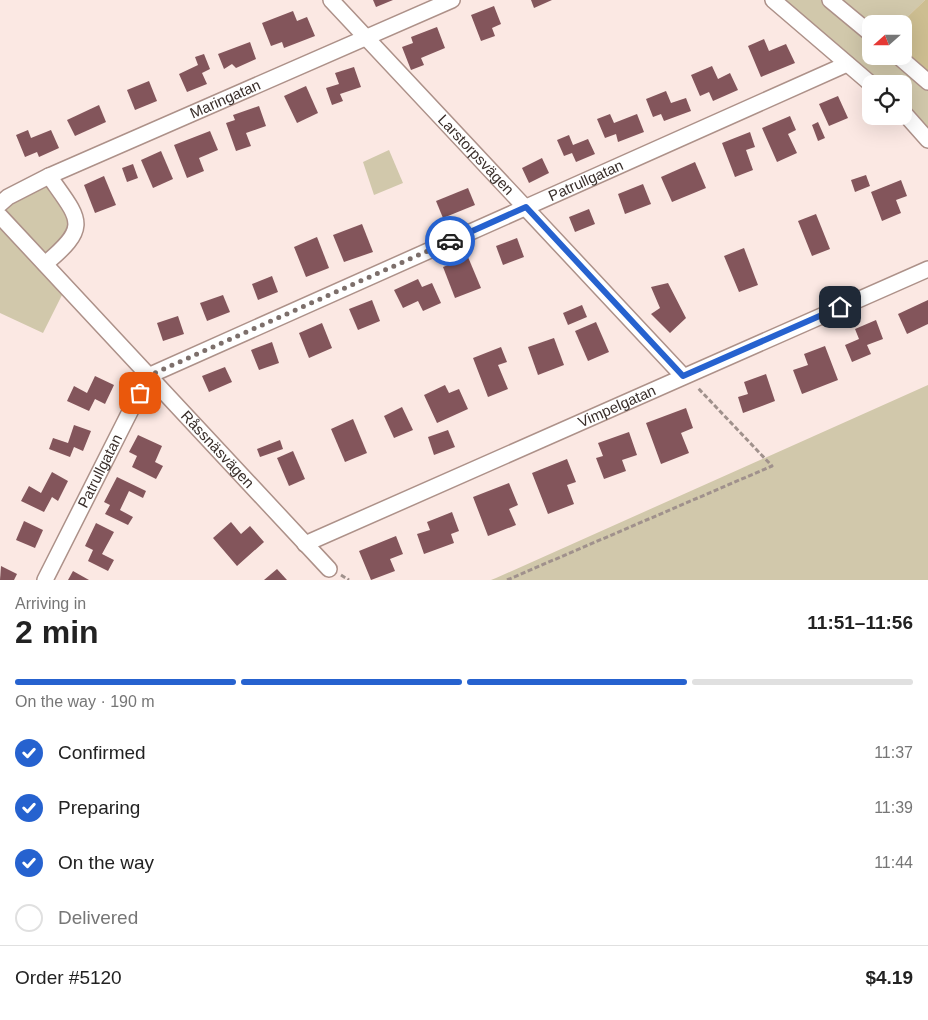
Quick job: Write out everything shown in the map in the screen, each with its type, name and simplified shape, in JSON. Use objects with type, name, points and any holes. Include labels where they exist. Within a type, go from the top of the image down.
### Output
[{"type":"street","name":"Larstorpsvägen","points":[[330,0],[683,376]]},
{"type":"street","name":"Maringatan","points":[[0,204],[8,197],[49,176],[452,0]]},
{"type":"street","points":[[772,0],[862,76]]},
{"type":"street","points":[[830,0],[862,27]]},
{"type":"street","name":"Patrullgatan","points":[[45,580],[148,376],[847,64]]},
{"type":"street","points":[[908,65],[928,82]]},
{"type":"street","points":[[912,122],[928,140]]},
{"type":"street","points":[[45,264],[72,239],[77,225],[68,202],[49,176]]},
{"type":"street","name":"Råssnäsvägen","points":[[0,216],[329,569]]},
{"type":"street","name":"Vimpelgatan","points":[[305,544],[928,269]]},
{"type":"path","points":[[507,580],[772,466],[700,389],[683,376]]},
{"type":"shaded area","points":[[769,0],[925,0],[909,15],[862,15],[862,65],[912,65],[912,62],[928,74],[928,146],[911,125],[912,75],[862,75],[862,77]]},
{"type":"shaded area","points":[[925,0],[928,0],[928,74],[912,61],[912,15],[909,15]]},
{"type":"shaded area","points":[[389,150],[403,183],[374,195],[363,162]]},
{"type":"shaded area","points":[[51,175],[64,204],[69,224],[67,233],[61,242],[37,264],[63,293],[43,333],[0,313],[0,204]]},
{"type":"shaded area","points":[[928,385],[928,580],[491,580],[496,578]]},
{"type":"building","points":[[373,0],[393,0],[376,7]]},
{"type":"building","points":[[531,0],[552,0],[534,8]]},
{"type":"building","points":[[494,6],[501,24],[492,28],[495,36],[481,41],[471,15]]},
{"type":"building","points":[[293,11],[297,21],[307,17],[315,36],[284,48],[282,42],[271,46],[262,23]]},
{"type":"building","points":[[437,27],[445,48],[421,58],[424,65],[411,70],[402,47],[413,43],[411,37]]},
{"type":"building","points":[[764,39],[769,51],[786,44],[795,63],[761,77],[748,46]]},
{"type":"building","points":[[250,42],[256,59],[236,68],[232,64],[224,69],[218,54]]},
{"type":"building","points":[[204,54],[210,69],[202,73],[207,84],[187,92],[179,74],[198,65],[195,57]]},
{"type":"building","points":[[712,66],[718,79],[730,73],[738,90],[713,101],[709,92],[700,96],[691,75]]},
{"type":"building","points":[[354,67],[361,87],[340,94],[343,101],[332,105],[326,88],[339,84],[335,73]]},
{"type":"building","points":[[149,81],[157,101],[135,110],[127,90]]},
{"type":"building","points":[[306,86],[318,113],[297,123],[284,96]]},
{"type":"building","points":[[666,91],[671,103],[686,98],[691,111],[664,121],[661,114],[653,117],[646,99]]},
{"type":"building","points":[[838,96],[848,118],[829,126],[819,104]]},
{"type":"building","points":[[99,105],[106,122],[75,136],[67,120]]},
{"type":"building","points":[[259,106],[266,126],[246,133],[251,146],[236,151],[226,123],[235,120],[233,115]]},
{"type":"building","points":[[610,114],[614,123],[637,114],[644,132],[618,142],[616,134],[605,138],[597,119]]},
{"type":"building","points":[[790,116],[796,130],[788,134],[797,153],[777,162],[762,128]]},
{"type":"building","points":[[818,122],[825,138],[818,141],[812,125]]},
{"type":"building","points":[[28,130],[31,138],[51,130],[59,148],[39,157],[37,152],[25,157],[16,135]]},
{"type":"building","points":[[210,131],[218,150],[199,158],[204,171],[187,178],[174,145]]},
{"type":"building","points":[[750,132],[755,147],[746,150],[753,170],[735,177],[722,143]]},
{"type":"building","points":[[569,135],[573,145],[588,139],[595,154],[576,162],[572,153],[564,156],[557,140]]},
{"type":"building","points":[[161,151],[173,179],[153,188],[141,160]]},
{"type":"building","points":[[542,158],[549,173],[529,183],[522,168]]},
{"type":"building","points":[[695,162],[706,188],[672,202],[661,177]]},
{"type":"building","points":[[133,164],[138,178],[127,182],[122,168]]},
{"type":"building","points":[[866,175],[870,186],[855,192],[851,180]]},
{"type":"building","points":[[104,176],[116,205],[95,213],[84,185]]},
{"type":"building","points":[[901,180],[907,196],[896,200],[901,213],[882,221],[871,192]]},
{"type":"building","points":[[643,184],[651,204],[625,214],[618,194]]},
{"type":"building","points":[[468,188],[475,205],[443,218],[436,201]]},
{"type":"building","points":[[589,209],[595,224],[575,232],[569,217]]},
{"type":"building","points":[[816,214],[830,249],[812,256],[798,221]]},
{"type":"building","points":[[362,224],[373,252],[344,262],[333,235]]},
{"type":"building","points":[[317,237],[329,268],[306,277],[294,247]]},
{"type":"building","points":[[517,238],[524,257],[503,265],[496,246]]},
{"type":"building","points":[[744,248],[758,285],[739,292],[724,256]]},
{"type":"building","points":[[468,257],[481,288],[455,298],[443,267]]},
{"type":"building","points":[[272,276],[278,292],[258,300],[252,284]]},
{"type":"building","points":[[418,279],[422,287],[432,283],[441,303],[423,311],[418,301],[403,308],[394,290]]},
{"type":"building","points":[[668,283],[686,318],[670,333],[651,314],[660,308],[651,287]]},
{"type":"building","points":[[223,295],[230,312],[207,321],[200,303]]},
{"type":"building","points":[[372,300],[380,321],[358,330],[349,309]]},
{"type":"building","points":[[928,300],[928,324],[907,334],[898,314]]},
{"type":"building","points":[[582,305],[587,317],[568,325],[563,313]]},
{"type":"building","points":[[178,316],[184,334],[163,341],[157,323]]},
{"type":"building","points":[[876,320],[883,339],[867,345],[871,354],[852,362],[845,345],[859,339],[855,329]]},
{"type":"building","points":[[596,322],[609,352],[588,361],[575,331]]},
{"type":"building","points":[[322,323],[332,348],[309,358],[299,333]]},
{"type":"building","points":[[554,338],[564,365],[538,375],[528,347]]},
{"type":"building","points":[[272,342],[279,363],[259,370],[251,350]]},
{"type":"building","points":[[825,346],[838,380],[802,394],[793,370],[808,365],[804,354]]},
{"type":"building","points":[[501,347],[507,362],[498,365],[508,389],[488,397],[473,358]]},
{"type":"building","points":[[225,367],[232,382],[209,392],[202,376]]},
{"type":"building","points":[[766,374],[775,401],[743,413],[738,397],[748,394],[744,382]]},
{"type":"building","points":[[95,376],[114,385],[105,404],[95,399],[89,411],[67,401],[74,386],[87,393]]},
{"type":"building","points":[[445,385],[449,393],[459,389],[468,409],[437,423],[424,395]]},
{"type":"building","points":[[402,407],[413,430],[394,438],[384,416]]},
{"type":"building","points":[[686,408],[693,428],[681,433],[689,453],[661,464],[646,423]]},
{"type":"building","points":[[353,419],[367,453],[345,462],[331,429]]},
{"type":"building","points":[[74,425],[91,431],[83,451],[74,447],[70,457],[49,449],[53,438],[68,443]]},
{"type":"building","points":[[448,430],[455,447],[434,455],[428,437]]},
{"type":"building","points":[[629,432],[637,455],[622,460],[626,471],[604,479],[596,458],[603,456],[598,443]]},
{"type":"building","points":[[138,435],[162,446],[155,462],[163,466],[156,479],[132,467],[137,456],[129,452]]},
{"type":"building","points":[[280,440],[283,449],[260,457],[257,449]]},
{"type":"building","points":[[293,451],[305,479],[289,486],[277,458]]},
{"type":"building","points":[[567,459],[576,482],[567,485],[574,504],[548,514],[532,473]]},
{"type":"building","points":[[52,472],[68,481],[58,501],[52,497],[44,512],[21,501],[29,486],[41,493]]},
{"type":"building","points":[[117,477],[146,491],[143,498],[129,491],[120,510],[133,517],[128,525],[105,514],[110,505],[104,502]]},
{"type":"building","points":[[509,483],[518,505],[509,509],[516,525],[488,536],[473,497]]},
{"type":"building","points":[[452,512],[459,531],[451,534],[454,543],[424,554],[417,534],[430,530],[427,522]]},
{"type":"building","points":[[24,521],[43,530],[35,548],[16,540]]},
{"type":"building","points":[[231,522],[241,534],[250,526],[264,542],[237,566],[213,538]]},
{"type":"building","points":[[96,523],[114,532],[102,554],[114,560],[108,571],[88,561],[93,550],[85,546]]},
{"type":"building","points":[[396,536],[403,554],[390,559],[395,571],[371,580],[359,551]]},
{"type":"building","points":[[1,566],[17,574],[14,580],[0,580]]},
{"type":"building","points":[[277,569],[287,580],[264,580]]},
{"type":"building","points":[[73,571],[89,580],[68,580]]},
{"type":"way so far","points":[[140,393],[148,376],[450,241]]},
{"type":"route","points":[[450,241],[526,207],[683,376],[840,307]]}]
